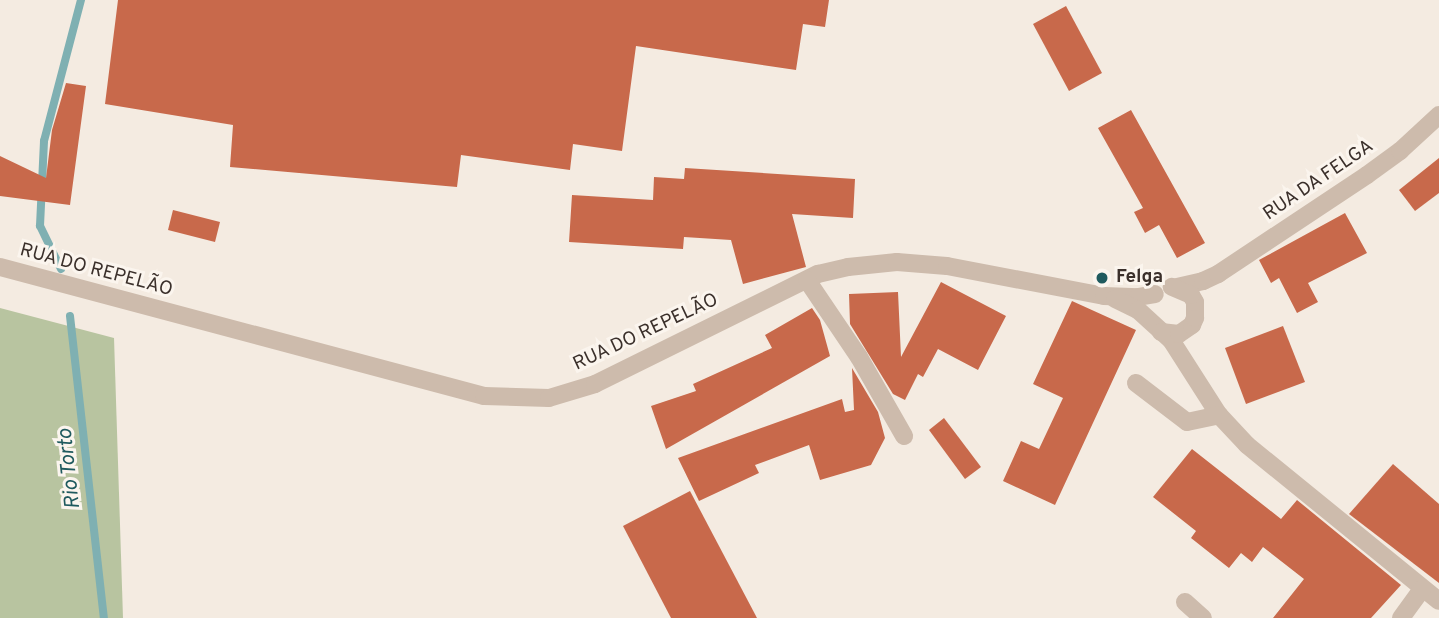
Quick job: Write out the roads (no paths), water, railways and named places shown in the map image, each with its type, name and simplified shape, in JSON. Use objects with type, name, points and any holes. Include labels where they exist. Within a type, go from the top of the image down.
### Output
[{"type":"street","name":"RUA DA FELGA","points":[[1177,287],[1203,281],[1218,274],[1367,175],[1400,151],[1439,115]]},
{"type":"street","name":"RUA DO REPELÃO","points":[[0,267],[484,396],[549,398],[595,383],[807,280],[848,267],[897,262],[947,266],[1125,302],[1156,327],[1185,359],[1202,387]]},
{"type":"street","name":"RUA DA FELGA","points":[[1194,318],[1208,284],[1218,274]]},
{"type":"street","points":[[807,280],[859,357],[904,436]]},
{"type":"street","points":[[1194,318],[1179,334],[1156,327],[1148,307],[1155,293],[1162,289],[1177,287],[1191,295],[1194,318],[1190,352],[1202,387],[1219,415],[1247,445],[1439,601]]},
{"type":"street","name":"RUA DO REPELÃO","points":[[1104,296],[1138,297],[1155,293]]},
{"type":"street","points":[[1136,383],[1187,422],[1219,415]]},
{"type":"street","points":[[1401,618],[1422,589]]},
{"type":"street","points":[[1185,602],[1203,618]]},
{"type":"waterway","name":"Rio Torto","points":[[61,269],[40,226],[44,141],[81,0]]},
{"type":"waterway","name":"Rio Torto","points":[[70,316],[104,618]]},
{"type":"place","name":"Felga","points":[[1102,278]]}]
